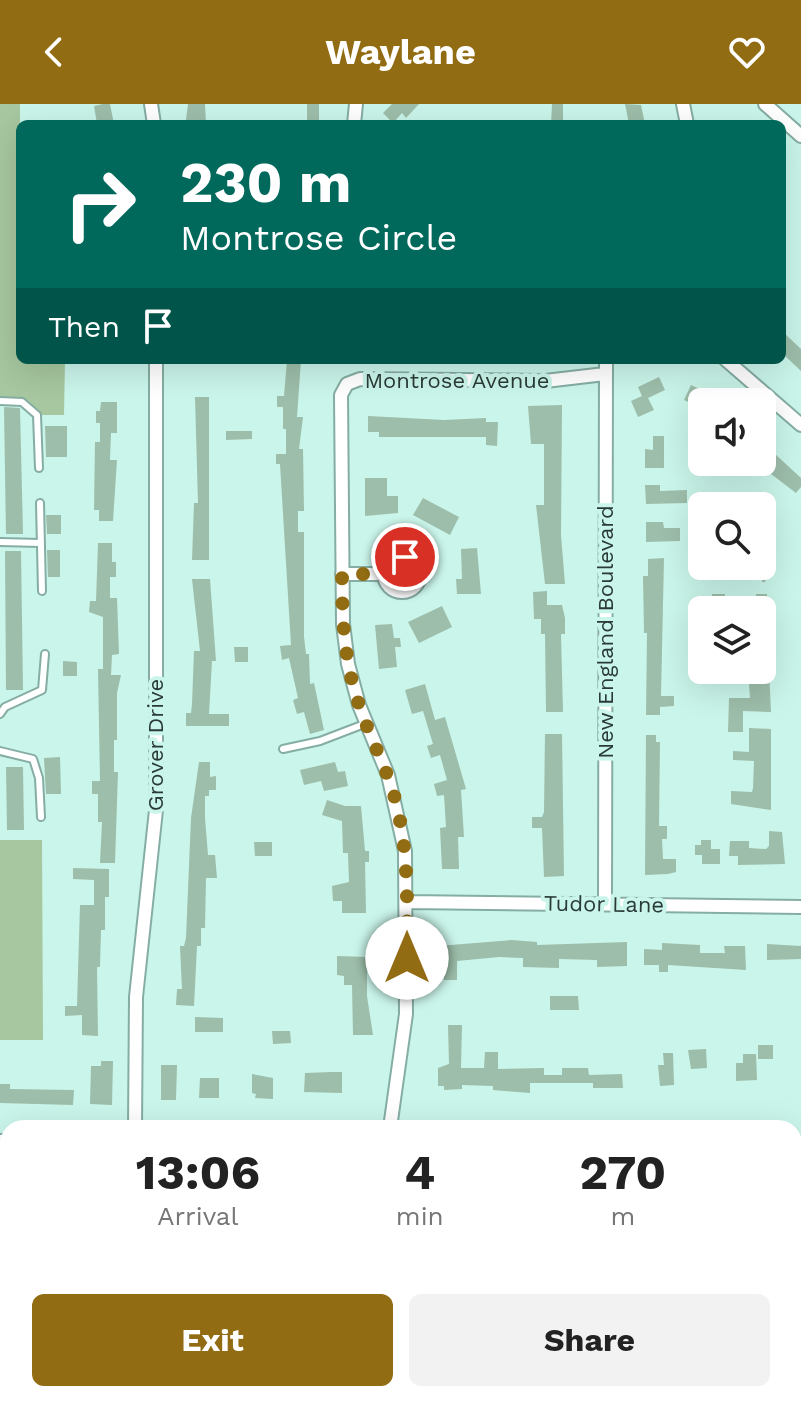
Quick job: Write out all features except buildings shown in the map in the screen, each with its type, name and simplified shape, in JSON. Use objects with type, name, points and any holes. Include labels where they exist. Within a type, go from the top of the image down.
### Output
[{"type":"street","points":[[765,104],[783,120]]},
{"type":"street","points":[[786,123],[801,136]]},
{"type":"street","name":"Grover Drive","points":[[135,1120],[136,997],[156,810],[156,364]]},
{"type":"street","name":"Montrose Avenue","points":[[391,1120],[406,1014],[405,851],[398,808],[348,664],[342,574],[341,395],[347,384],[360,379],[545,381],[607,364]]},
{"type":"street","name":"New England Boulevard","points":[[605,904],[607,364]]},
{"type":"street","points":[[731,364],[801,425]]},
{"type":"street","points":[[342,574],[383,574]]},
{"type":"street","name":"Tudor Lane","points":[[407,902],[801,907]]},
{"type":"lane","points":[[0,401],[22,402],[31,406],[37,415],[39,468]]},
{"type":"lane","points":[[40,503],[42,591]]},
{"type":"lane","points":[[0,542],[41,543]]},
{"type":"lane","points":[[0,714],[5,707],[42,690],[45,654]]},
{"type":"lane","points":[[283,749],[320,741],[367,723]]},
{"type":"lane","points":[[0,751],[33,759],[39,778],[41,817]]},
{"type":"green space","points":[[0,104],[20,104],[20,120],[16,120],[16,364],[65,364],[64,415],[37,415],[31,407],[0,401]]},
{"type":"green space","points":[[0,840],[42,840],[43,1040],[0,1040]]},
{"type":"route","points":[[405,557],[391,560],[383,574],[342,574],[348,664],[359,705],[388,775],[402,829],[407,884],[407,958]]}]
